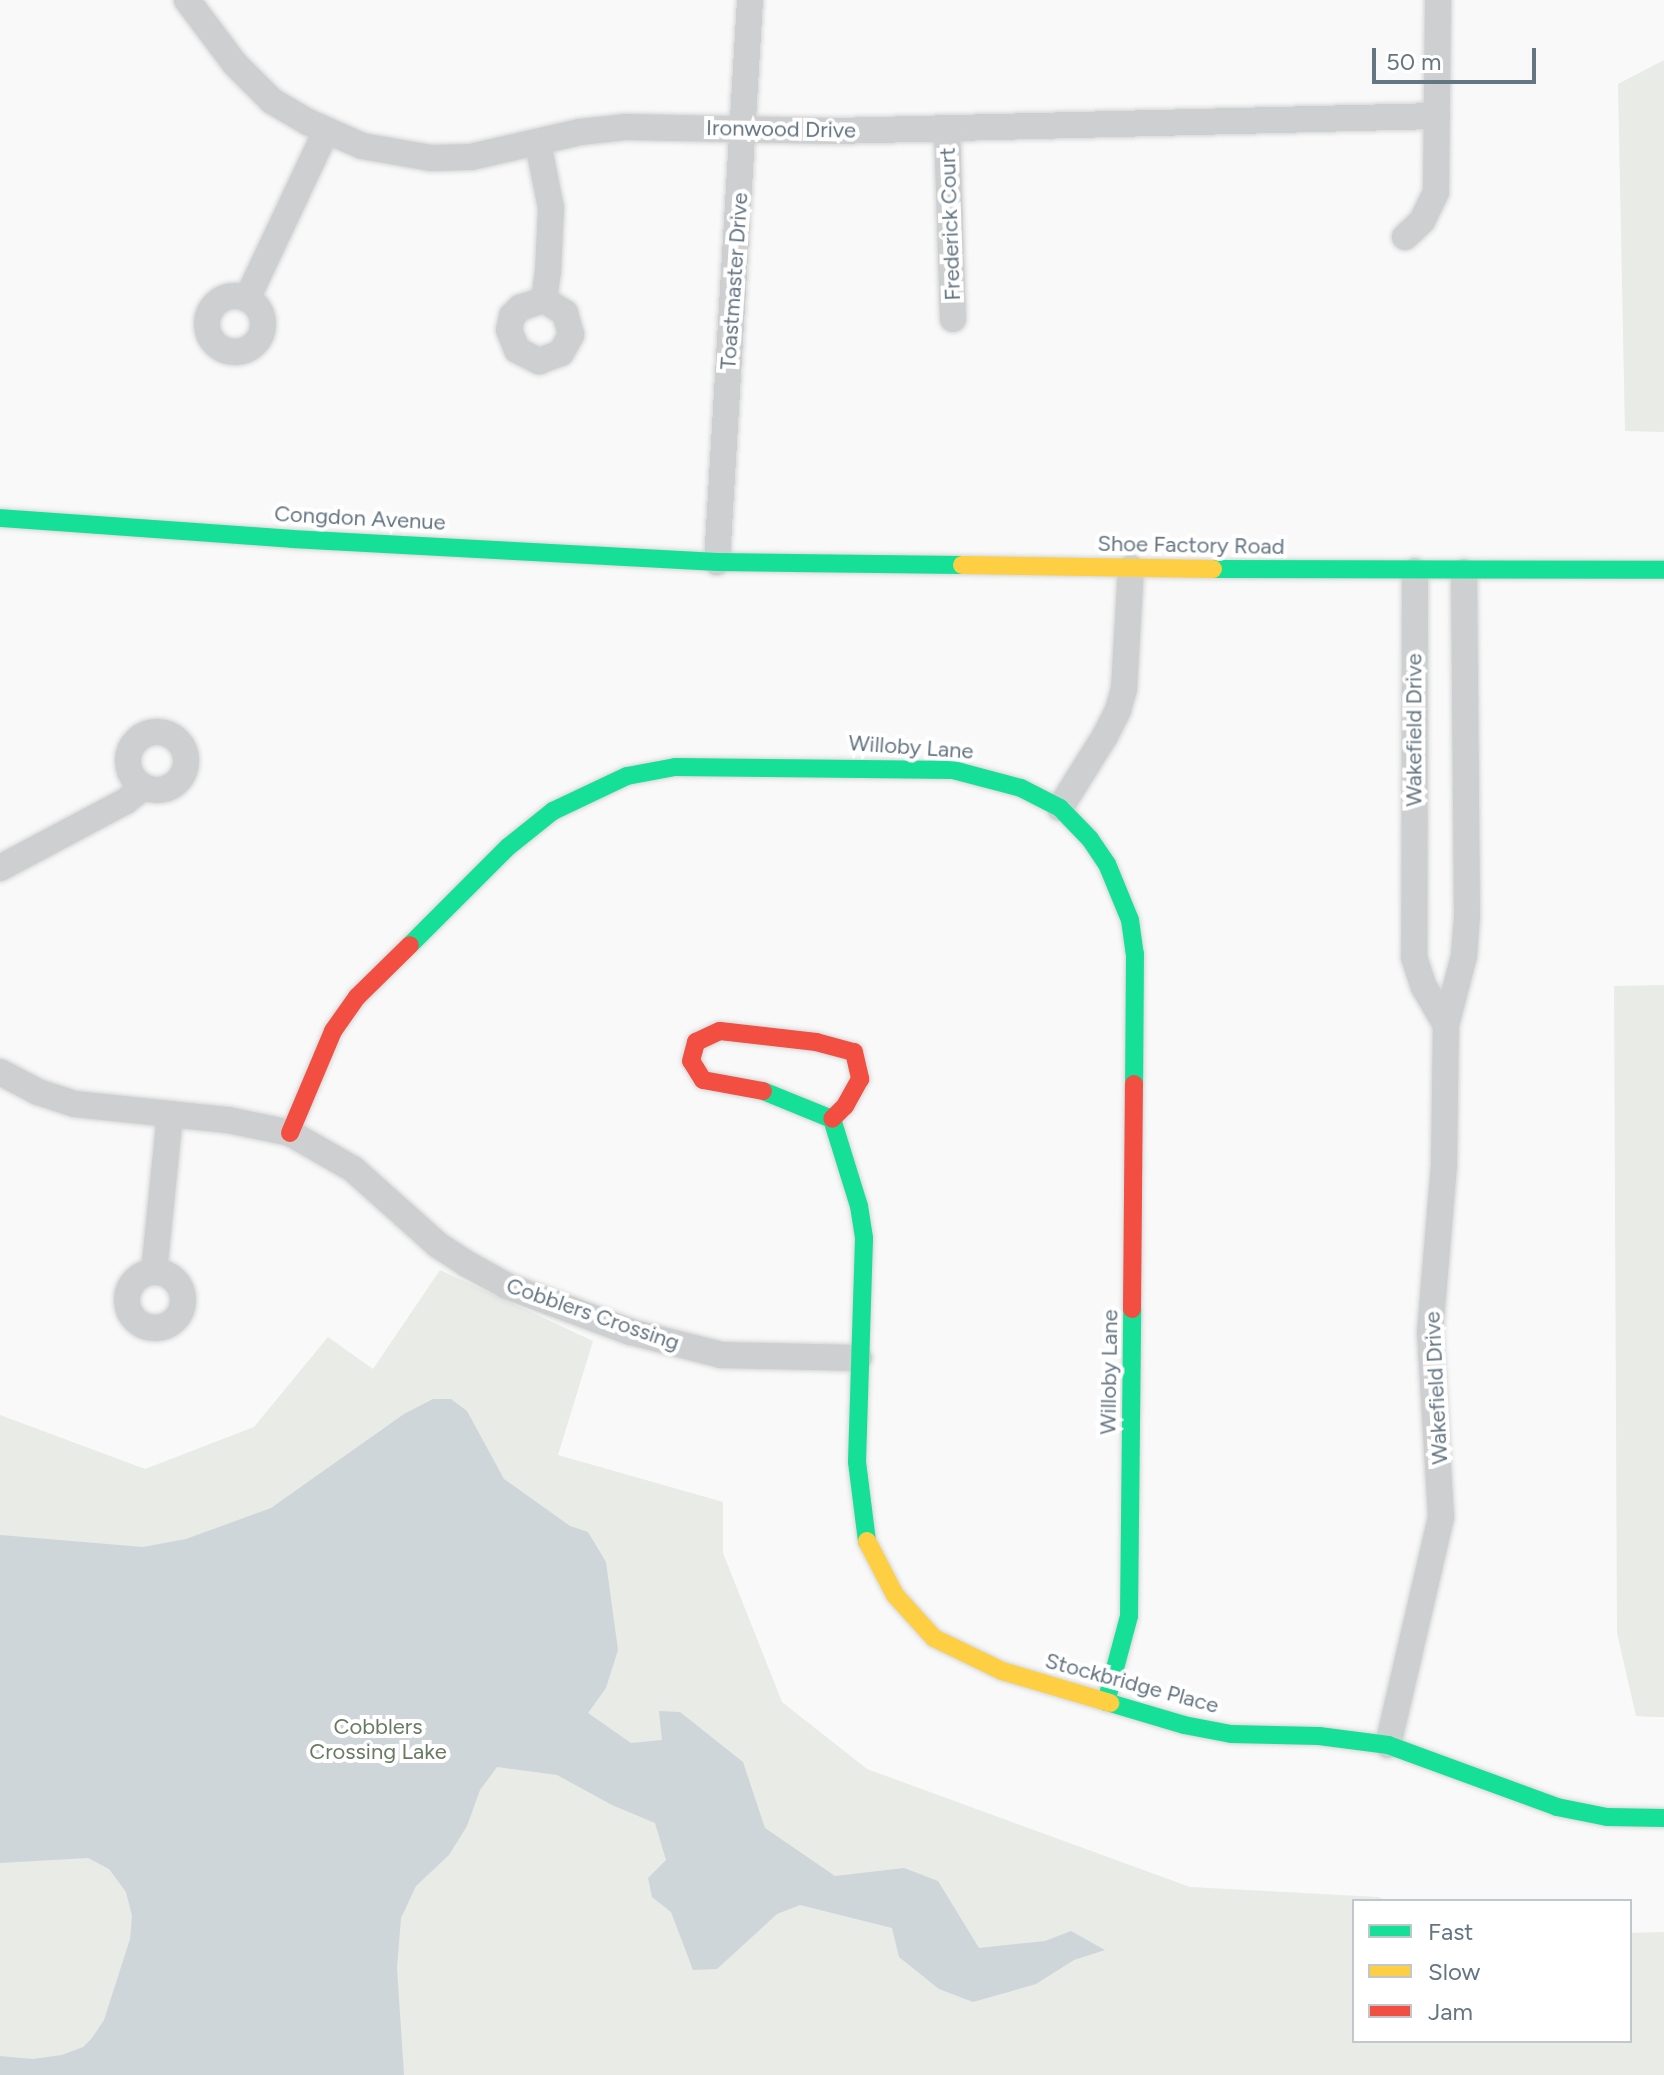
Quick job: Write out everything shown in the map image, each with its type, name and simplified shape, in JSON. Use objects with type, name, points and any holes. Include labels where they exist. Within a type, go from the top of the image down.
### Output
[{"type":"street","name":"Ironwood Drive","points":[[187,0],[250,80],[272,101],[326,131],[362,146],[431,158],[471,157],[580,132],[625,127],[947,129],[1437,116]]},
{"type":"street","name":"Toastmaster Drive","points":[[717,562],[750,0]]},
{"type":"street","points":[[1405,237],[1422,221],[1436,192],[1438,0]]},
{"type":"street","name":"Frederick Court","points":[[947,129],[953,319]]},
{"type":"street","points":[[247,299],[326,131]]},
{"type":"street","points":[[538,143],[551,208],[544,300]]},
{"type":"street","name":"Congdon Avenue","points":[[0,518],[292,539],[717,562]]},
{"type":"street","name":"Shoe Factory Road","points":[[717,562],[1464,572],[1664,570]]},
{"type":"street","points":[[1060,808],[1118,710],[1124,689],[1131,568]]},
{"type":"street","name":"Wakefield Drive","points":[[1415,571],[1414,957],[1424,987],[1446,1025]]},
{"type":"street","name":"Wakefield Drive","points":[[1388,1745],[1441,1517],[1430,1332],[1444,1164],[1446,1025],[1464,956],[1467,916],[1464,572]]},
{"type":"street","name":"Willoby Lane","points":[[290,1133],[333,1031],[357,997],[508,847],[553,811],[627,776],[675,767],[953,770],[1021,788],[1060,808],[1090,839],[1107,864],[1130,920],[1135,954],[1129,1616],[1106,1702]]},
{"type":"street","points":[[0,868],[126,801],[143,787]]},
{"type":"street","points":[[720,1031],[816,1042],[854,1052],[860,1079],[845,1106],[832,1119],[812,1113],[771,1092],[703,1080],[691,1061],[696,1042],[720,1031]]},
{"type":"street","name":"Cobblers Crossing","points":[[0,1072],[38,1092],[75,1104],[264,1126],[290,1133],[353,1169],[438,1245],[467,1264],[507,1286],[631,1332],[721,1355],[859,1358]]},
{"type":"street","points":[[154,1272],[170,1114]]},
{"type":"street","name":"Stockbridge Place","points":[[832,1119],[859,1206],[864,1239],[858,1498],[864,1535],[895,1595],[934,1638],[1002,1671],[1184,1725],[1231,1734],[1319,1736],[1388,1745],[1557,1807],[1607,1817],[1664,1818]]},
{"type":"green space","points":[[1664,60],[1664,432],[1625,431],[1618,84]]},
{"type":"green space","points":[[1664,985],[1664,1717],[1653,1717],[1636,1716],[1617,1633],[1614,986]]},
{"type":"green space","name":"Cobblers Crossing Lake","points":[[440,1270],[593,1341],[558,1455],[723,1502],[723,1553],[782,1702],[867,1769],[1190,1887],[1383,1899],[1352,1899],[1352,2043],[1632,2043],[1632,1933],[1664,1932],[1664,2075],[0,2075],[0,1415],[145,1469],[254,1427],[328,1337],[373,1369]]},
{"type":"shaded area","name":"Cobblers Crossing Lake","points":[[433,1399],[451,1399],[467,1411],[504,1479],[570,1526],[588,1532],[606,1562],[618,1650],[606,1688],[588,1713],[631,1743],[662,1740],[659,1711],[680,1712],[743,1762],[765,1828],[835,1876],[904,1868],[938,1881],[979,1948],[1045,1941],[1071,1931],[1105,1950],[1074,1960],[1036,1984],[973,2002],[939,1989],[899,1957],[892,1928],[800,1905],[777,1914],[717,1969],[693,1970],[671,1912],[652,1897],[648,1878],[666,1860],[655,1823],[612,1805],[557,1775],[497,1767],[480,1790],[467,1826],[449,1855],[416,1886],[401,1918],[397,1968],[404,2075],[0,2075],[0,2056],[33,2059],[62,2055],[83,2047],[92,2038],[104,2020],[130,1939],[132,1916],[126,1892],[109,1869],[88,1858],[0,1863],[0,1535],[143,1547],[186,1539],[271,1508],[404,1414]]},
{"type":"traffic: fast","points":[[0,518],[292,539],[717,562],[962,565]]},
{"type":"traffic: fast","points":[[1213,569],[1664,570]]},
{"type":"traffic: fast","points":[[410,945],[508,847],[553,811],[627,776],[675,767],[953,770],[1021,788],[1060,808],[1090,839],[1107,864],[1130,920],[1135,954],[1134,1084]]},
{"type":"traffic: fast","points":[[763,1091],[832,1119],[859,1206],[864,1239],[857,1462],[867,1541]]},
{"type":"traffic: fast","points":[[1106,1702],[1129,1616],[1132,1309]]},
{"type":"traffic: fast","points":[[1110,1703],[1184,1725],[1231,1734],[1319,1736],[1388,1745],[1557,1807],[1607,1817],[1664,1818]]},
{"type":"traffic: slow","points":[[962,565],[1213,569]]},
{"type":"traffic: slow","points":[[867,1541],[895,1595],[934,1638],[1002,1671],[1110,1703]]},
{"type":"traffic: jam","points":[[290,1133],[333,1031],[357,997],[410,945]]},
{"type":"traffic: jam","points":[[763,1091],[703,1080],[691,1061],[696,1042],[720,1031],[816,1042],[854,1052],[860,1079],[845,1106],[832,1119]]},
{"type":"traffic: jam","points":[[1132,1309],[1134,1084]]}]
